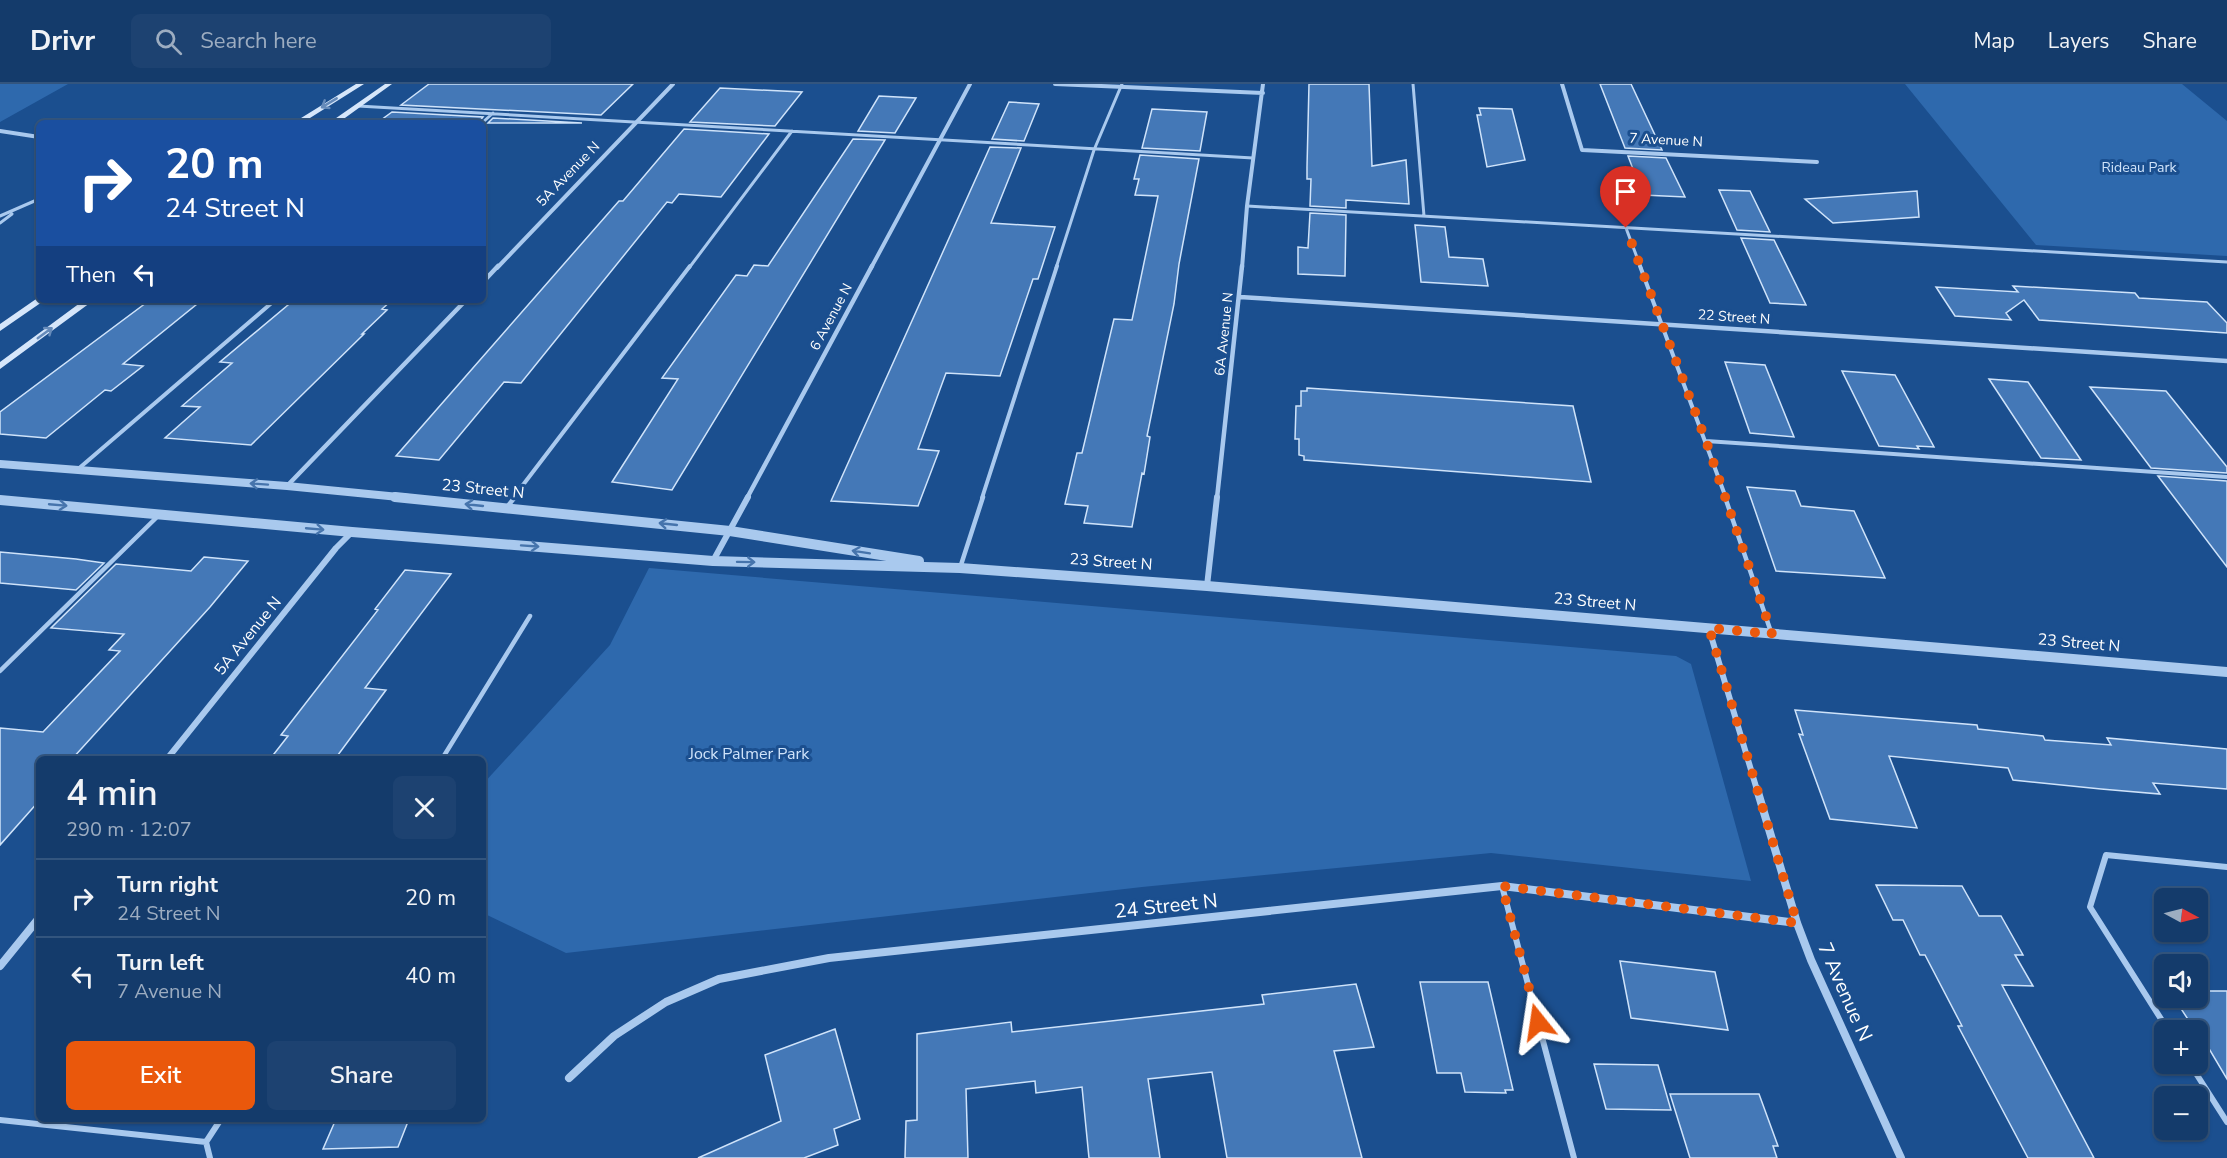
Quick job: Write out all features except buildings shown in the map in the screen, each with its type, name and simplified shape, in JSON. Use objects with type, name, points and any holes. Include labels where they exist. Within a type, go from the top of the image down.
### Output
[{"type":"main road","points":[[302,120],[361,84]]},
{"type":"main road","points":[[337,120],[389,84]]},
{"type":"main road","points":[[0,328],[36,302]]},
{"type":"main road","points":[[0,366],[86,303]]},
{"type":"street","name":"5A Avenue N","points":[[486,279],[673,84]]},
{"type":"street","name":"6 Avenue N","points":[[713,561],[970,84]]},
{"type":"street","points":[[1055,84],[1122,85],[1263,93]]},
{"type":"street","name":"6A Avenue N","points":[[1207,586],[1240,297],[1246,206],[1263,84]]},
{"type":"street","name":"7 Avenue N","points":[[1562,84],[1582,150],[1817,162]]},
{"type":"street","points":[[0,131],[36,137]]},
{"type":"street","name":"22 Street N","points":[[1240,297],[2227,361]]},
{"type":"street","points":[[287,486],[463,303]]},
{"type":"street","name":"23 Street N","points":[[0,464],[287,486],[730,531],[960,568]]},
{"type":"street","name":"23 Street N","points":[[0,500],[352,532],[713,561],[960,568],[1207,586],[2227,672]]},
{"type":"street","name":"5A Avenue N","points":[[169,756],[336,548],[352,532]]},
{"type":"street","name":"7 Avenue N","points":[[1709,628],[1797,923],[1901,1158]]},
{"type":"street","name":"24 Street N","points":[[569,1078],[614,1036],[666,1002],[719,979],[829,958],[1502,886],[1797,923]]},
{"type":"street","points":[[0,966],[36,922]]},
{"type":"lane","points":[[1413,84],[1424,216]]},
{"type":"lane","points":[[960,568],[1094,150],[1122,85]]},
{"type":"lane","points":[[358,106],[1253,158]]},
{"type":"lane","points":[[485,120],[493,113]]},
{"type":"lane","points":[[507,508],[792,131]]},
{"type":"lane","points":[[0,216],[36,200]]},
{"type":"lane","points":[[1246,206],[2227,262]]},
{"type":"lane","points":[[0,223],[19,209]]},
{"type":"lane","points":[[1626,228],[1706,441],[1772,634]]},
{"type":"lane","points":[[77,470],[272,303]]},
{"type":"lane","points":[[1706,441],[2227,477]]},
{"type":"lane","points":[[0,671],[159,515]]},
{"type":"lane","points":[[444,756],[530,616]]},
{"type":"lane","points":[[2162,1020],[2090,908],[2106,855],[2227,867]]},
{"type":"lane","points":[[1502,886],[1574,1158]]},
{"type":"lane","points":[[2196,1074],[2227,1122]]},
{"type":"lane","points":[[0,1120],[206,1142]]},
{"type":"lane","points":[[210,1158],[206,1142],[219,1122]]},
{"type":"green space","points":[[0,84],[68,84],[0,122]]},
{"type":"green space","name":"Rideau Park","points":[[1905,84],[2182,84],[2227,121],[2227,256],[2036,245]]},
{"type":"green space","name":"Jock Palmer Park","points":[[649,568],[1676,656],[1691,664],[1751,881],[1491,853],[1142,887],[566,953],[486,914],[486,781],[610,645]]},
{"type":"route","points":[[1538,1022],[1502,886],[1797,923],[1709,628],[1772,634],[1706,441],[1626,228]]}]
